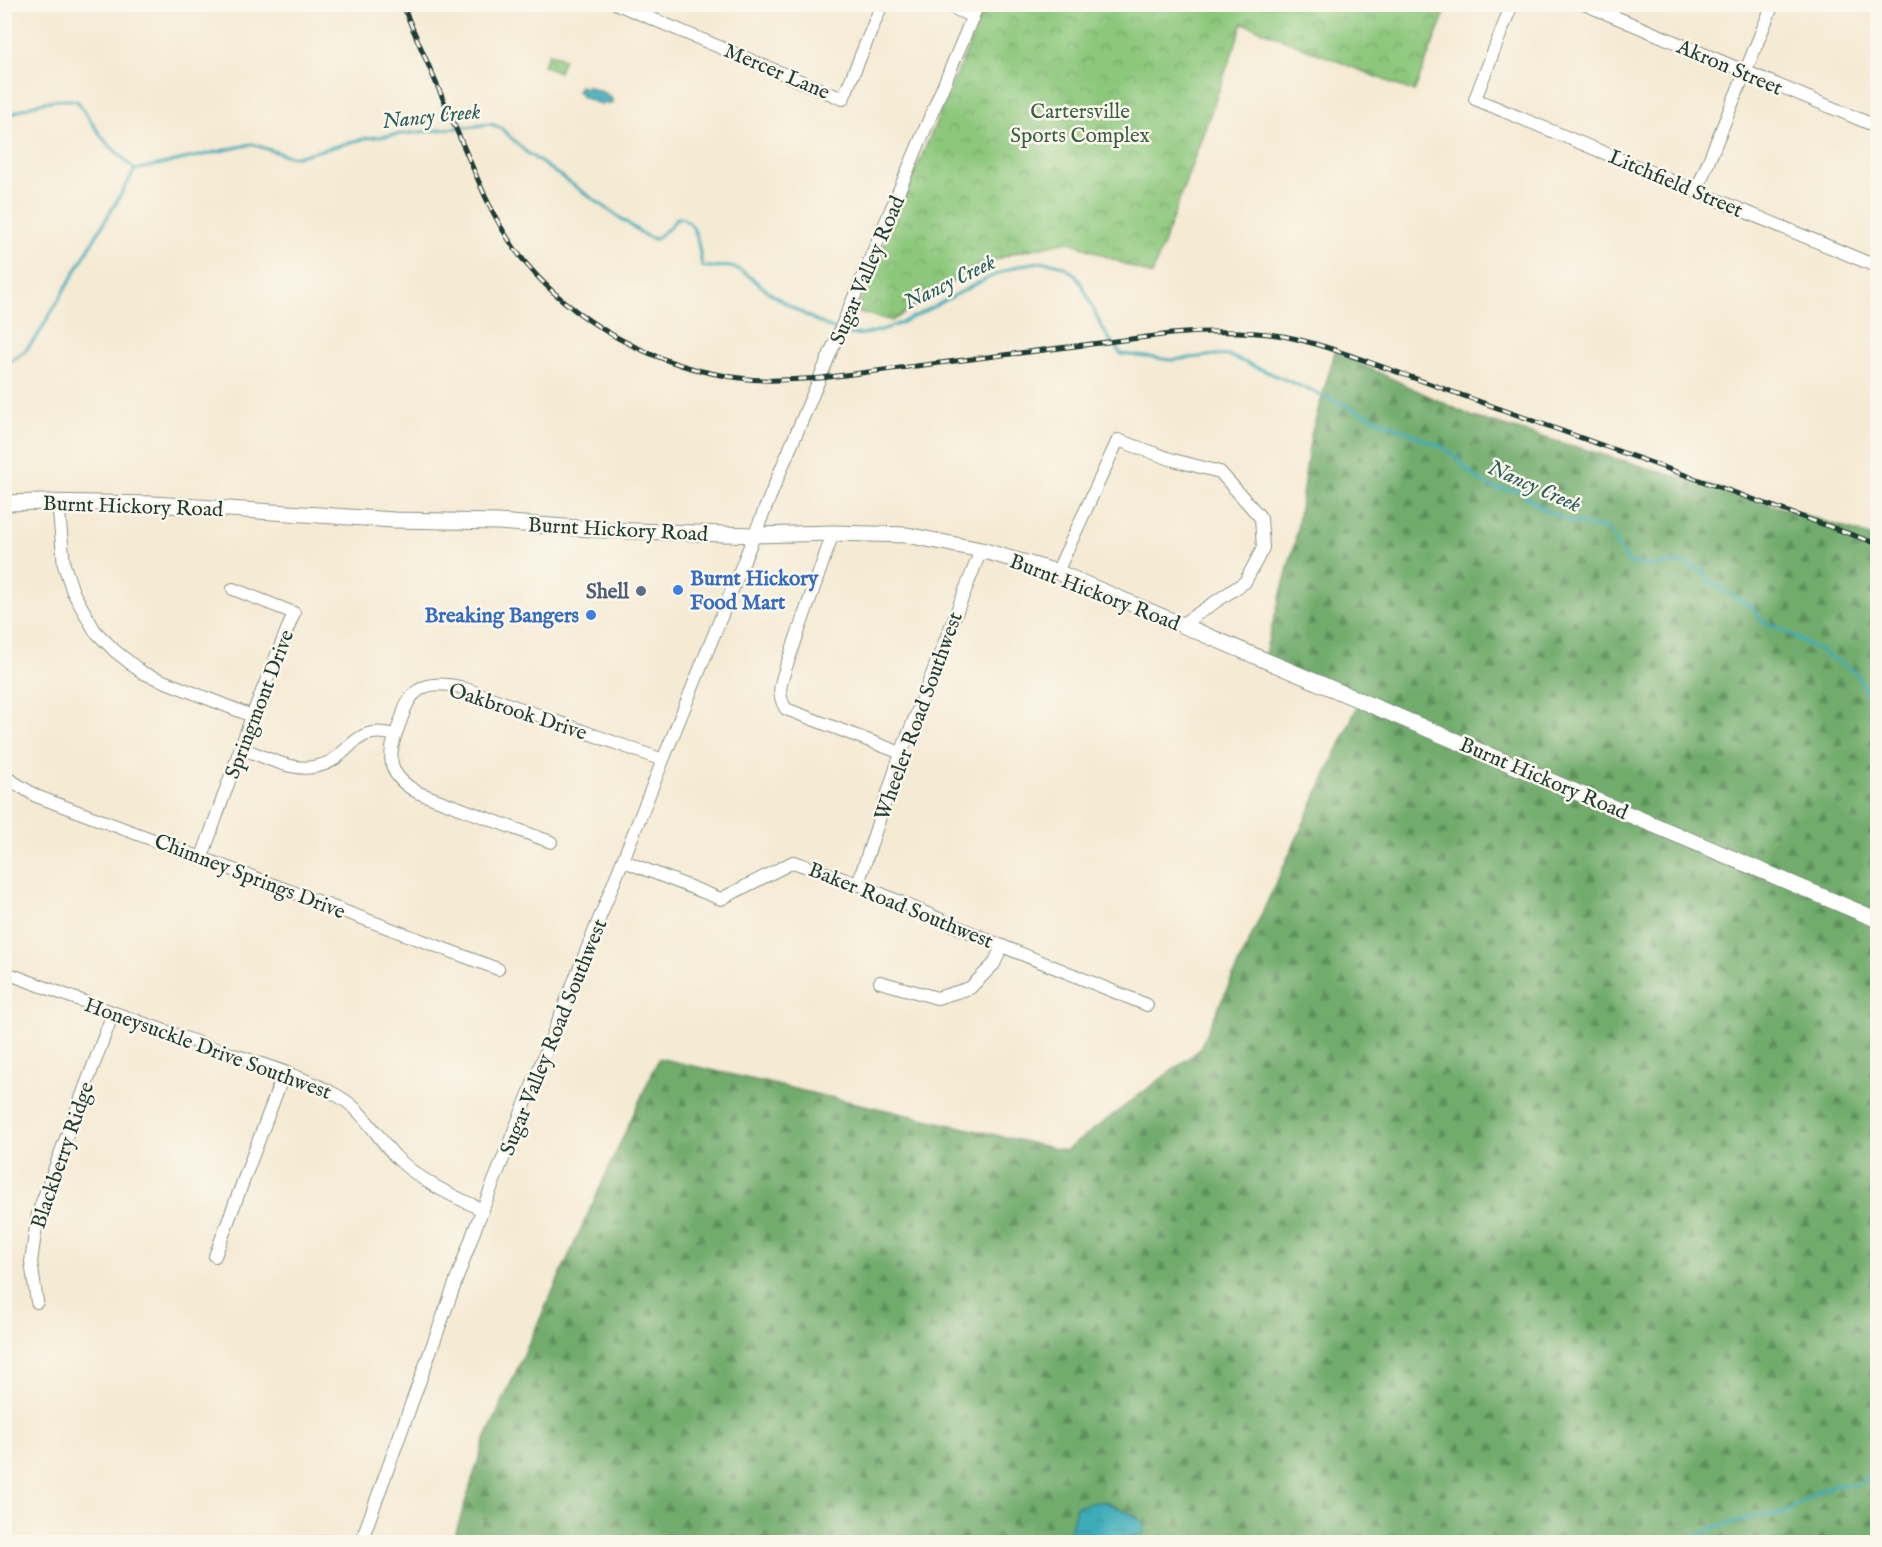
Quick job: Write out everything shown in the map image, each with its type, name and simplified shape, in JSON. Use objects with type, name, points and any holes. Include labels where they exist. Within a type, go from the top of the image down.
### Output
[{"type":"main road","name":"Burnt Hickory Road","points":[[4,503],[152,504],[394,520],[498,522],[604,530],[754,535],[833,533],[907,535],[981,550],[1057,572],[1878,920]]},
{"type":"street","name":"Mercer Lane","points":[[617,4],[843,99],[882,4]]},
{"type":"street","points":[[945,4],[973,17]]},
{"type":"street","name":"Sugar Valley Road","points":[[754,535],[978,4]]},
{"type":"street","name":"Litchfield Street","points":[[1512,4],[1475,99],[1878,267]]},
{"type":"street","name":"Akron Street","points":[[1584,4],[1744,73],[1878,127]]},
{"type":"street","points":[[1696,192],[1773,4]]},
{"type":"street","points":[[1057,572],[1118,440],[1173,460],[1220,472],[1261,518],[1263,548],[1245,582],[1181,625]]},
{"type":"street","points":[[58,502],[64,566],[73,592],[95,631],[115,651],[143,673],[252,716]]},
{"type":"street","points":[[833,533],[780,686],[780,696],[786,709],[901,753]]},
{"type":"street","name":"Sugar Valley Road Southwest","points":[[361,1542],[483,1210],[754,535]]},
{"type":"street","name":"Wheeler Road Southwest","points":[[858,884],[901,753],[981,550]]},
{"type":"street","name":"Springmont Drive","points":[[202,857],[252,716],[294,613],[233,590]]},
{"type":"street","name":"Oakbrook Drive","points":[[551,842],[407,787],[395,771],[390,747],[408,701],[418,690],[426,686],[460,687],[663,760]]},
{"type":"street","points":[[241,748],[300,768],[315,767],[333,760],[364,734],[380,730],[395,735]]},
{"type":"street","name":"Chimney Springs Drive","points":[[4,776],[36,796],[498,969]]},
{"type":"street","name":"Baker Road Southwest","points":[[624,861],[721,899],[793,862],[858,884],[1147,1005]]},
{"type":"street","points":[[879,982],[937,998],[970,988],[994,964],[1002,946]]},
{"type":"street","name":"Honeysuckle Drive Southwest","points":[[4,972],[284,1073],[336,1095],[364,1117],[393,1154],[412,1172],[442,1191],[483,1210]]},
{"type":"street","name":"Blackberry Ridge","points":[[37,1302],[32,1263],[38,1213],[113,1013]]},
{"type":"street","points":[[215,1256],[284,1073]]},
{"type":"green space","name":"Cartersville Sports Complex","points":[[986,4],[1448,5],[1414,92],[1243,23],[1152,275],[1068,241],[1014,253],[973,268],[892,321],[856,311]]},
{"type":"green space","points":[[549,53],[564,59],[559,72],[543,65]]},
{"type":"green space","points":[[1335,352],[1473,417],[1727,491],[1877,538],[1877,1542],[453,1542],[484,1442],[659,1058],[1065,1151],[1199,1050],[1360,701],[1263,660],[1295,542],[1311,435]]},
{"type":"water","points":[[580,86],[585,88],[587,86],[607,94],[612,98],[612,103],[602,105],[583,97],[577,91]]},
{"type":"water","points":[[1103,1501],[1136,1516],[1144,1524],[1144,1534],[1109,1542],[1072,1542],[1069,1538],[1076,1506]]},
{"type":"waterway","name":"Nancy Creek","points":[[4,118],[40,103],[59,100],[77,101],[104,140],[135,170]]},
{"type":"waterway","name":"Nancy Creek","points":[[135,170],[252,144],[288,156],[299,156],[367,138],[491,124],[501,128],[526,152],[646,236],[655,239],[677,218],[684,219],[696,236],[702,266],[727,266],[740,270],[788,305],[835,330]]},
{"type":"waterway","points":[[4,365],[25,351],[38,335],[135,170]]},
{"type":"waterway","name":"Nancy Creek","points":[[841,333],[868,333],[897,324],[993,276],[1022,265],[1049,262],[1072,272],[1076,277],[1108,338],[1121,354],[1172,360],[1216,355],[1230,356],[1442,447],[1483,483],[1496,489],[1518,490],[1543,509],[1570,522],[1607,529],[1629,563],[1658,566],[1674,563],[1687,564],[1703,572],[1710,582],[1752,607],[1761,620],[1789,633],[1854,671],[1878,718]]},
{"type":"waterway","points":[[1685,1542],[1718,1526],[1756,1516],[1783,1514],[1818,1491],[1836,1485],[1854,1485],[1864,1481],[1878,1468]]},
{"type":"railway","points":[[402,4],[485,196],[517,252],[563,301],[619,339],[650,354],[715,374],[748,379],[784,380],[821,378],[1171,334],[1227,332],[1283,336],[1348,355],[1878,544]]},
{"type":"place","name":"Burnt Hickory Food Mart","points":[[678,590]]},
{"type":"place","name":"Shell","points":[[641,591]]},
{"type":"place","name":"Breaking Bangers","points":[[591,615]]}]
